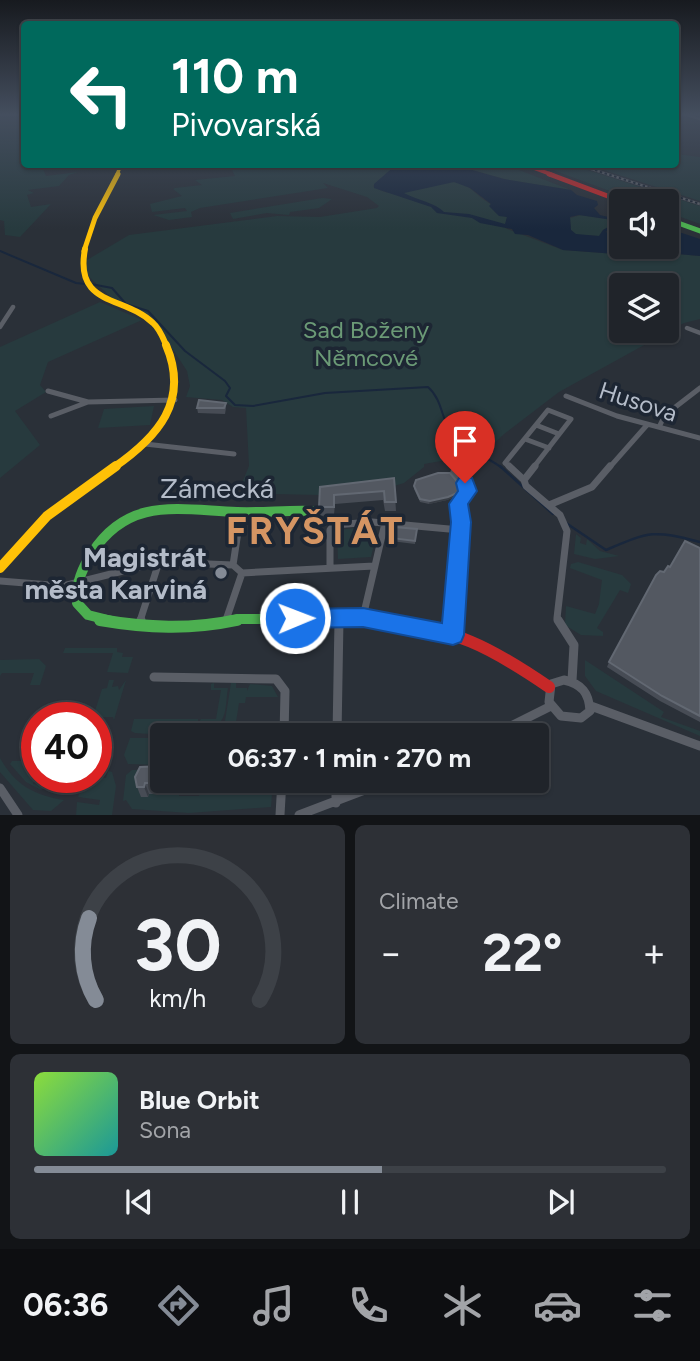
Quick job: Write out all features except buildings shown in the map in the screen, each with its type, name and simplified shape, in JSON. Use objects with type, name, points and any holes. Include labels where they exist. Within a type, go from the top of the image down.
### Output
[{"type":"street","points":[[0,568],[57,508],[128,459],[145,444],[175,400],[180,388],[179,372],[155,325],[103,299],[82,270],[103,201],[119,179],[120,168]]},
{"type":"street","points":[[534,168],[609,196]]},
{"type":"street","points":[[679,222],[700,230]]},
{"type":"street","points":[[0,327],[13,307]]},
{"type":"street","points":[[687,328],[700,333]]},
{"type":"street","points":[[659,427],[665,415],[700,388]]},
{"type":"street","points":[[48,391],[88,402],[175,400]]},
{"type":"street","name":"Husova","points":[[566,396],[647,425],[700,438]]},
{"type":"street","points":[[51,416],[88,402]]},
{"type":"street","points":[[525,483],[571,419],[548,410],[505,463],[525,483],[560,515],[567,531],[557,618],[574,645],[572,681]]},
{"type":"street","points":[[536,425],[559,434]]},
{"type":"street","points":[[549,505],[592,487],[647,425]]},
{"type":"street","points":[[524,439],[549,448]]},
{"type":"street","points":[[145,444],[234,454]]},
{"type":"street","points":[[453,635],[460,530],[458,504],[468,489],[454,472]]},
{"type":"street","name":"Zámecká","points":[[76,584],[104,531],[117,521],[135,513],[163,509],[312,511]]},
{"type":"street","points":[[233,565],[241,512]]},
{"type":"street","points":[[330,567],[330,530],[334,525],[385,523],[460,530]]},
{"type":"street","points":[[363,617],[385,523]]},
{"type":"street","points":[[138,626],[159,562]]},
{"type":"street","points":[[0,581],[34,585],[76,584],[127,568],[159,562],[233,565],[242,573],[374,566]]},
{"type":"street","points":[[226,620],[242,573]]},
{"type":"street","points":[[76,584],[79,608],[89,617],[138,626],[204,626],[226,620],[363,617],[453,635],[482,645],[549,687]]},
{"type":"street","points":[[337,723],[339,617]]},
{"type":"street","points":[[154,677],[276,680],[285,691],[284,723]]},
{"type":"street","points":[[560,680],[572,681],[586,691],[591,706],[586,716],[575,719],[561,716],[551,706],[549,687],[560,680]]},
{"type":"street","points":[[517,723],[551,706]]},
{"type":"street","points":[[591,706],[700,746]]},
{"type":"street","points":[[0,788],[18,815]]},
{"type":"street","points":[[280,815],[281,793]]},
{"type":"street","points":[[336,793],[336,803]]},
{"type":"street","points":[[299,815],[360,793]]},
{"type":"green space","points":[[0,153],[21,153],[21,168],[44,168],[46,176],[78,172],[69,175],[59,186],[28,190],[34,193],[27,195],[31,207],[51,204],[20,237],[5,235],[4,221],[0,220]]},
{"type":"green space","points":[[679,154],[700,157],[700,201],[679,194],[679,189],[663,189],[597,168],[679,168]]},
{"type":"green space","name":"Sad Boženy Němcové","points":[[249,168],[394,168],[373,186],[392,193],[443,182],[459,183],[491,204],[496,213],[507,217],[505,228],[563,250],[609,253],[609,259],[679,259],[679,254],[700,256],[700,319],[679,326],[679,273],[609,273],[609,343],[648,343],[559,392],[504,434],[480,457],[464,447],[447,460],[424,464],[424,467],[404,483],[394,486],[321,495],[272,494],[270,490],[242,483],[249,466],[246,408],[233,407],[222,400],[186,397],[190,386],[187,371],[153,319],[115,301],[87,275],[87,260],[129,235],[277,216],[320,217],[379,206],[367,197],[323,183],[328,188],[200,208],[191,212],[192,217],[169,220],[153,215],[187,211],[185,208],[152,212],[150,204],[182,196],[173,189],[175,188],[202,185],[195,180],[235,176],[232,170]]},
{"type":"green space","points":[[468,168],[514,168],[571,190],[508,180]]},
{"type":"green space","points":[[547,168],[581,168],[647,189],[609,191]]},
{"type":"green space","points":[[322,198],[332,199],[319,208],[290,212],[289,215],[267,213],[233,219],[230,213]]},
{"type":"green space","points":[[679,199],[700,206],[700,224],[679,216]]},
{"type":"green space","points":[[581,215],[609,219],[609,227],[599,236],[576,235],[571,230],[570,218]]},
{"type":"green space","points":[[100,302],[142,320],[48,362],[40,385],[46,392],[15,411],[40,445],[0,478],[0,347]]},
{"type":"green space","points":[[154,406],[150,425],[98,428],[104,409]]},
{"type":"green space","points":[[372,526],[377,532],[371,557],[338,559],[337,530]]},
{"type":"green space","points":[[576,534],[581,538],[580,543],[586,545],[587,539],[600,551],[619,556],[595,559],[574,554]]},
{"type":"green space","points":[[578,562],[622,575],[631,584],[628,593],[620,590],[597,628],[603,632],[603,636],[581,635],[565,625],[566,606],[595,614],[599,604],[602,580],[570,568],[571,564]]},
{"type":"green space","points":[[65,648],[117,648],[117,652],[123,653],[122,657],[133,657],[128,673],[107,672],[113,653],[63,653]]},
{"type":"green space","points":[[39,659],[46,666],[40,685],[30,685],[34,673],[2,673],[0,676],[0,660]]},
{"type":"green space","points":[[585,660],[664,712],[661,717],[700,731],[700,736],[596,691],[585,676]]},
{"type":"green space","points":[[109,680],[114,680],[112,687],[118,686],[119,690],[126,680],[114,720],[112,702],[98,702],[102,689],[107,688]]},
{"type":"green space","points":[[214,683],[214,688],[228,688],[224,714],[219,723],[198,723],[201,719],[216,719],[221,690],[211,690],[211,684]]},
{"type":"green space","points":[[231,683],[236,683],[236,688],[247,688],[247,691],[250,684],[272,686],[278,697],[246,697],[245,703],[239,703],[236,723],[223,723]]},
{"type":"green space","points":[[134,719],[198,719],[198,723],[150,723],[150,734],[131,731]]},
{"type":"green space","points":[[130,738],[150,738],[150,765],[128,764],[124,755]]},
{"type":"green space","points":[[0,758],[21,783],[21,793],[38,793],[64,800],[51,811],[33,810],[0,772]]},
{"type":"green space","points":[[12,761],[21,761],[21,776],[10,764]]},
{"type":"green space","points":[[132,770],[150,770],[150,793],[199,796],[200,793],[272,793],[271,807],[189,813],[132,809],[126,800],[123,801],[126,775]]},
{"type":"green space","points":[[112,772],[116,786],[112,815],[76,815],[77,802],[99,805],[100,800],[78,797],[79,793],[112,793]]},
{"type":"water","points":[[392,168],[468,168],[504,179],[571,190],[577,195],[597,201],[598,205],[594,208],[609,219],[579,215],[570,217],[571,230],[576,234],[599,236],[609,227],[609,231],[605,232],[609,233],[609,253],[563,250],[528,235],[515,234],[512,229],[480,223],[472,218],[437,213],[431,207],[374,188],[374,184]],"holes":[[[454,182],[470,188],[491,204],[489,206],[499,216],[507,217],[505,224],[469,214],[444,212],[404,193]]]},
{"type":"water","points":[[679,233],[700,239],[700,256],[679,254]]},
{"type":"waterway","points":[[0,251],[76,283],[86,284]]},
{"type":"waterway","points":[[91,284],[112,288],[126,304],[148,311],[185,351],[225,381],[230,388],[226,396],[235,405],[253,406],[325,393],[428,387],[437,399],[454,437],[464,446],[502,468]]},
{"type":"waterway","points":[[500,466],[553,514]]},
{"type":"waterway","points":[[566,523],[606,550],[652,534],[700,542]]},
{"type":"railway","points":[[588,168],[700,204]]},
{"type":"traffic: fast","points":[[679,223],[700,231]]},
{"type":"traffic: fast","points":[[312,511],[172,509],[134,515],[117,523],[102,537],[89,557],[77,584],[77,603],[88,615],[101,620],[158,628],[204,627],[240,619],[370,618]]},
{"type":"traffic: slow","points":[[0,568],[26,535],[47,516],[136,451],[155,431],[174,399],[175,372],[158,328],[142,315],[112,303],[94,292],[84,274],[83,256],[88,237],[98,210],[120,168]]},
{"type":"traffic: jam","points":[[534,168],[609,196]]},
{"type":"traffic: jam","points":[[370,618],[429,628],[472,640],[502,655],[549,687]]},
{"type":"place","name":"Magistrát města Karviná","points":[[221,573]]},
{"type":"district","name":"FRYŠTÁT","points":[[315,531]]},
{"type":"route","points":[[295,618],[363,617],[453,635],[461,522],[458,504],[468,489],[465,483]]}]
